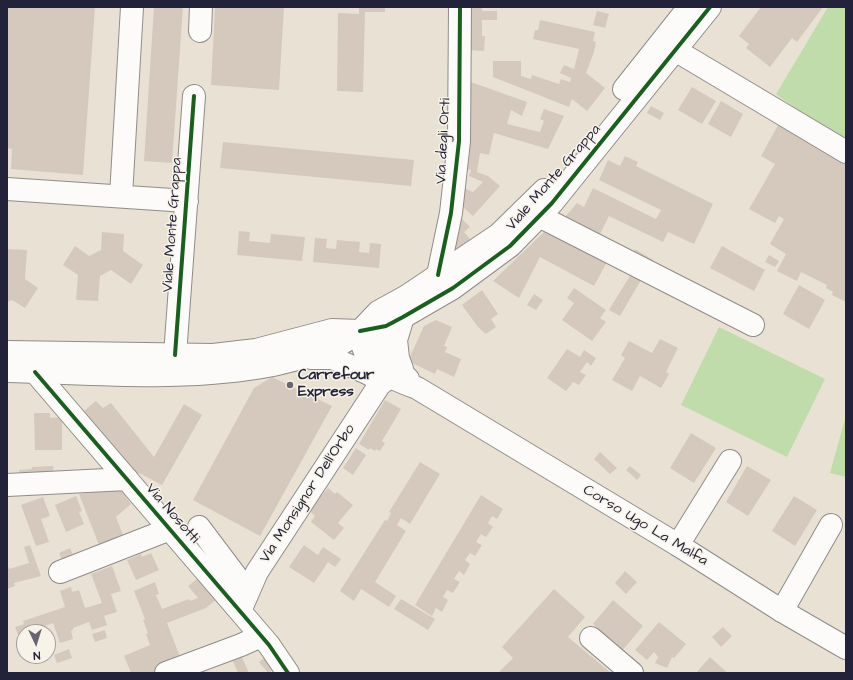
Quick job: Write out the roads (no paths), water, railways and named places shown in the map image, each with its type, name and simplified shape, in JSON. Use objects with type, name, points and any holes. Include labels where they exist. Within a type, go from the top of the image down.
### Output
[{"type":"street","points":[[121,196],[132,7]]},
{"type":"street","points":[[200,31],[201,7]]},
{"type":"street","name":"Via degli Orti","points":[[438,275],[451,213],[459,141],[460,7]]},
{"type":"street","name":"Viale Monte Grappa","points":[[360,331],[378,312],[407,296],[498,235],[541,194],[689,7]]},
{"type":"street","name":"Viale Monte Grappa","points":[[360,331],[386,326],[403,317],[453,288],[510,246],[552,203],[710,7]]},
{"type":"street","points":[[675,50],[846,152]]},
{"type":"street","name":"Viale Monte Grappa","points":[[175,355],[194,96]]},
{"type":"street","points":[[7,189],[187,201]]},
{"type":"street","points":[[539,216],[753,325]]},
{"type":"street","points":[[403,317],[396,340],[398,358],[410,381]]},
{"type":"street","points":[[7,352],[213,355],[256,350],[332,330],[360,331]]},
{"type":"street","points":[[7,371],[176,376],[219,373],[262,367],[306,358],[338,346],[360,331]]},
{"type":"street","name":"Corso Ugo La Malfa","points":[[360,331],[380,343],[391,362],[410,381],[442,404],[678,545],[782,611],[846,648]]},
{"type":"street","name":"Corso Ugo La Malfa","points":[[306,358],[332,358],[367,372],[398,391],[423,401],[442,404]]},
{"type":"street","name":"Via Nosotti","points":[[35,372],[170,529],[244,602],[261,636],[288,673]]},
{"type":"street","name":"Via Monsignor Dell'Orbo","points":[[244,602],[257,572],[382,381]]},
{"type":"street","points":[[678,545],[730,460]]},
{"type":"street","points":[[7,485],[127,479]]},
{"type":"street","points":[[782,611],[831,525]]},
{"type":"street","points":[[199,527],[244,602]]},
{"type":"street","points":[[60,572],[170,529]]},
{"type":"street","points":[[166,673],[261,636]]},
{"type":"street","points":[[591,638],[632,673]]},
{"type":"place","name":"Carrefour Express","points":[[290,385]]}]
